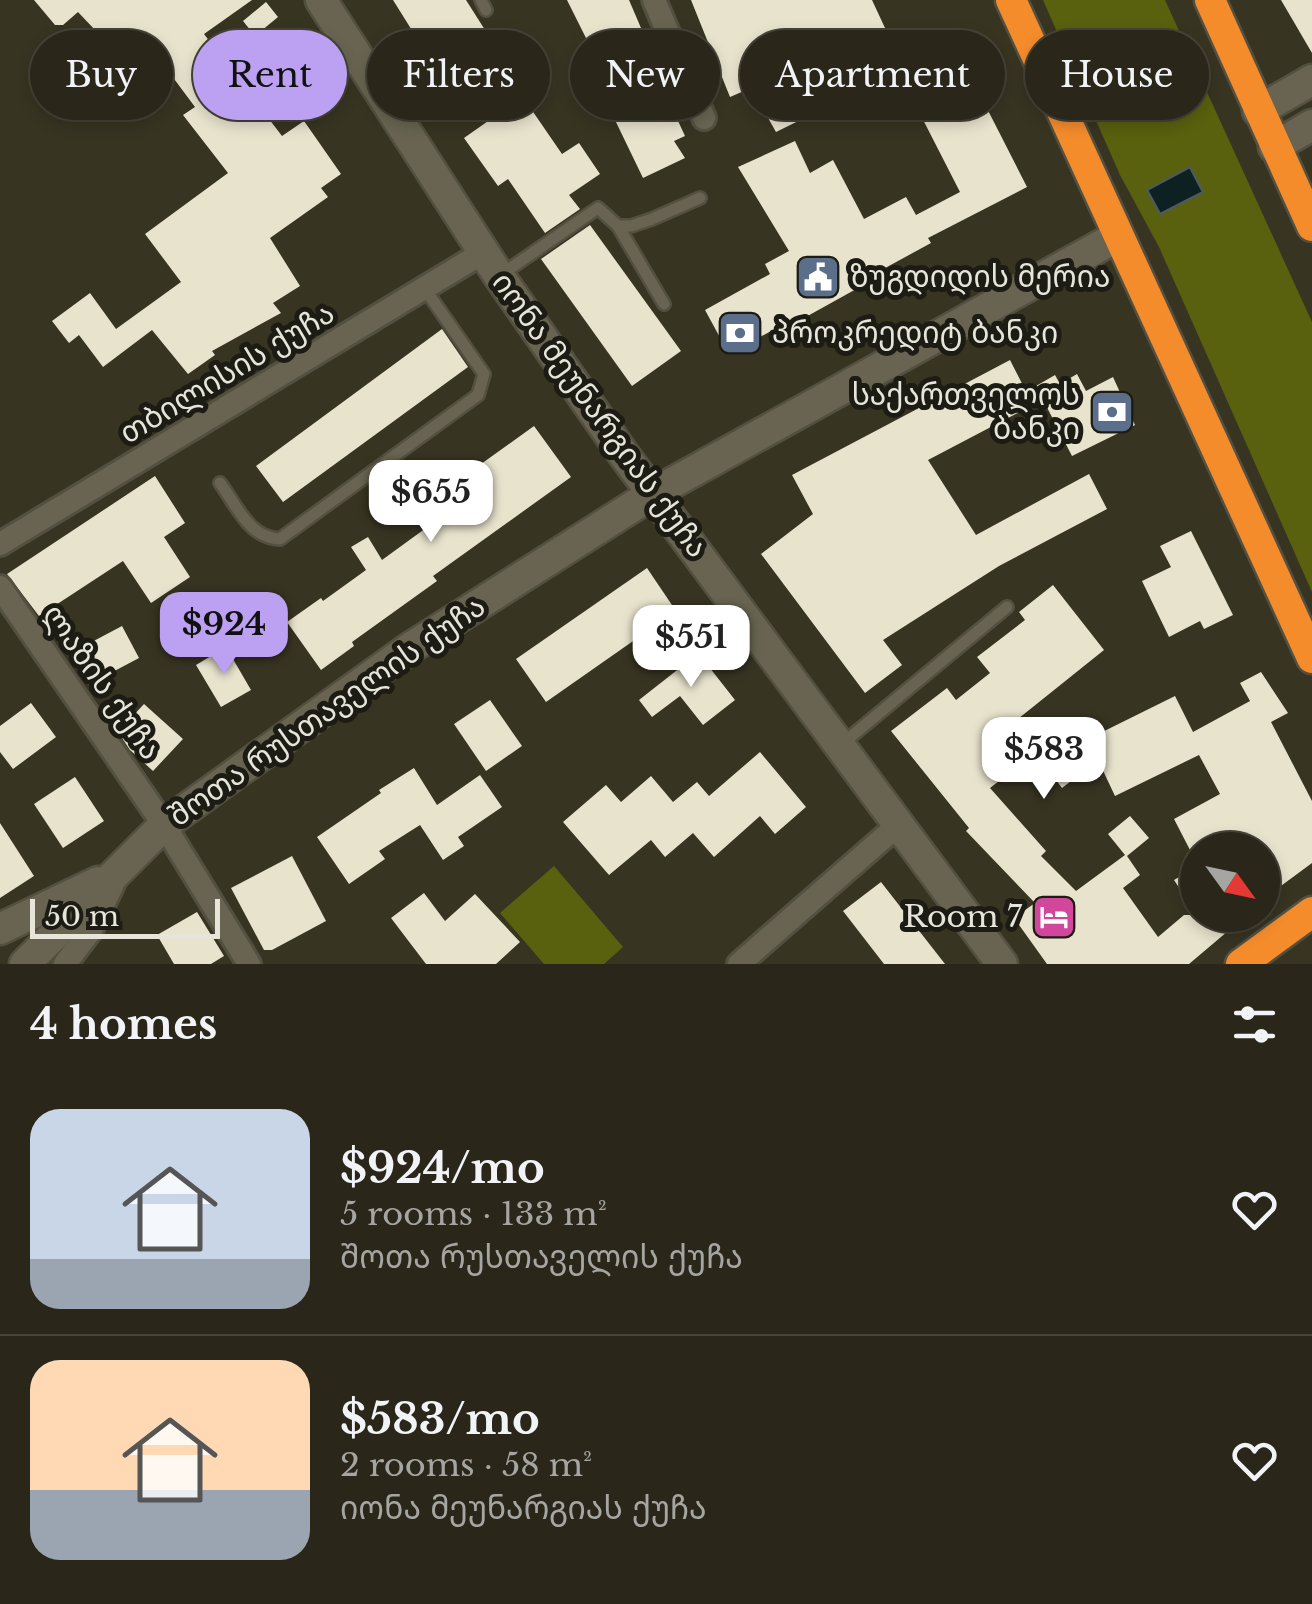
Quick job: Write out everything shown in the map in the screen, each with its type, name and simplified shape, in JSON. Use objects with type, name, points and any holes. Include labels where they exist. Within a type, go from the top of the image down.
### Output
[{"type":"highway","points":[[1010,0],[1312,658]]},
{"type":"highway","points":[[1210,0],[1312,226]]},
{"type":"highway","points":[[1241,964],[1312,912]]},
{"type":"main road","name":"იონა მეუნარგიას ქუჩა","points":[[322,0],[492,264],[654,493],[1002,964]]},
{"type":"main road","points":[[1258,112],[1312,80]]},
{"type":"main road","points":[[1274,146],[1312,124]]},
{"type":"main road","name":"შოთა რუსთაველის ქუჩა","points":[[25,964],[164,825],[410,648],[654,493],[1118,236]]},
{"type":"main road","name":"შოთა რუსთაველის ქუჩა","points":[[0,929],[118,872]]},
{"type":"street","points":[[654,0],[667,30]]},
{"type":"street","name":"თბილისის ქუჩა","points":[[0,544],[425,289],[492,264]]},
{"type":"street","name":"ლაზის ქუჩა","points":[[0,587],[164,825],[249,964]]},
{"type":"street","points":[[739,964],[897,826]]},
{"type":"street","points":[[65,964],[91,930],[118,872]]},
{"type":"lane","points":[[618,226],[652,219],[700,198]]},
{"type":"lane","points":[[492,264],[598,208],[618,226],[664,304]]},
{"type":"lane","points":[[220,483],[254,532],[280,539],[478,395],[484,374],[425,289]]},
{"type":"lane","points":[[839,746],[1007,607]]},
{"type":"green space","points":[[1043,0],[1165,0],[1179,30],[1056,30]]},
{"type":"green space","points":[[1209,96],[1312,322],[1312,592],[1159,247],[1096,120],[1209,120]]},
{"type":"green space","points":[[554,866],[623,947],[604,964],[544,964],[500,913]]},
{"type":"shaded area","points":[[1190,167],[1203,192],[1160,214],[1147,190]]},
{"type":"building","points":[[34,0],[252,0],[210,30],[193,30],[193,104],[173,77],[173,30],[95,30],[78,12],[63,25],[55,25]]},
{"type":"building","points":[[393,0],[466,0],[485,30],[412,30]]},
{"type":"building","points":[[567,0],[629,0],[641,28],[637,30],[582,30]]},
{"type":"building","points":[[691,0],[872,0],[885,28],[740,30],[740,93],[730,97],[720,72],[720,30],[703,30]]},
{"type":"building","points":[[1281,0],[1312,0],[1312,53]]},
{"type":"building","points":[[266,2],[278,17],[262,30],[250,30],[243,21]]},
{"type":"building","points":[[193,108],[193,120],[270,120],[282,136],[304,121],[341,174],[321,188],[328,197],[270,238],[300,286],[273,303],[281,313],[212,351],[215,355],[188,374],[152,330],[103,367],[79,335],[69,343],[52,321],[90,293],[116,329],[181,282],[145,234],[228,173],[183,115]]},
{"type":"building","points":[[490,120],[539,120],[562,154],[579,143],[600,174],[569,195],[580,209],[545,233],[508,179],[498,186],[464,138]]},
{"type":"building","points":[[615,120],[678,120],[685,136],[674,141],[685,158],[643,178]]},
{"type":"building","points":[[769,120],[800,120],[776,132]]},
{"type":"building","points":[[923,120],[993,120],[1027,187],[928,238],[931,243],[865,279],[867,283],[729,354],[705,310],[770,274],[765,264],[789,251],[738,167],[795,141],[810,173],[833,160],[864,219],[906,197],[916,215],[960,192]]},
{"type":"building","points":[[590,225],[681,351],[632,386],[541,259]]},
{"type":"building","points":[[442,329],[468,367],[283,502],[256,466]]},
{"type":"building","points":[[1010,360],[1033,405],[928,460],[976,535],[1089,474],[1107,509],[999,566],[883,640],[902,665],[865,693],[761,554],[813,514],[792,475]]},
{"type":"building","points":[[1077,374],[1086,391],[1113,377],[1135,425],[1072,456],[1036,386],[1055,375],[1060,384]]},
{"type":"building","points":[[534,426],[571,477],[433,576],[437,581],[352,642],[354,646],[321,670],[287,622],[366,570],[351,547],[368,537],[382,560],[426,528],[414,512]]},
{"type":"building","points":[[155,476],[185,523],[164,537],[190,577],[151,603],[123,561],[39,616],[7,574]]},
{"type":"building","points":[[1191,531],[1233,615],[1204,629],[1200,621],[1169,637],[1142,581],[1171,567],[1160,546]]},
{"type":"building","points":[[647,568],[676,611],[546,702],[516,659]]},
{"type":"building","points":[[1053,585],[1104,650],[994,738],[1017,767],[990,788],[1046,851],[1041,856],[1076,891],[1125,855],[1108,834],[1130,816],[1149,838],[1127,856],[1140,875],[1123,888],[1158,937],[1180,918],[1180,932],[1227,932],[1189,964],[1047,964],[1014,918],[1035,903],[966,831],[969,828],[891,731],[947,688],[956,700],[990,673],[977,657],[1025,620],[1019,612]]},
{"type":"building","points":[[122,626],[139,658],[88,685],[71,653]]},
{"type":"building","points":[[226,647],[251,690],[221,707],[196,665]]},
{"type":"building","points":[[695,649],[735,700],[703,725],[680,696],[652,717],[639,700],[681,667],[677,662]]},
{"type":"building","points":[[1261,672],[1288,713],[1271,722],[1312,801],[1312,863],[1280,887],[1280,832],[1181,832],[1174,819],[1220,794],[1199,755],[1115,796],[1098,760],[1062,788],[1039,758],[1069,736],[1076,745],[1175,696],[1193,732],[1250,701],[1240,683]]},
{"type":"building","points":[[490,700],[522,746],[486,771],[454,724]]},
{"type":"building","points":[[31,703],[56,737],[13,769],[0,752],[0,726]]},
{"type":"building","points":[[144,704],[183,739],[153,771],[130,750],[118,732]]},
{"type":"building","points":[[760,752],[806,807],[775,834],[760,816],[714,857],[693,833],[665,857],[651,840],[609,875],[563,822],[606,785],[621,802],[651,776],[673,802],[697,782],[709,796]]},
{"type":"building","points":[[414,768],[437,805],[480,775],[502,807],[458,837],[464,846],[443,860],[420,825],[379,851],[385,859],[349,884],[317,837]]},
{"type":"building","points":[[75,777],[104,821],[63,848],[34,804]]},
{"type":"building","points":[[0,823],[34,876],[0,898]]},
{"type":"building","points":[[292,856],[326,921],[272,950],[264,950],[231,888]]},
{"type":"building","points":[[881,882],[945,964],[884,964],[843,911]]},
{"type":"building","points":[[424,893],[445,921],[475,894],[520,942],[496,964],[426,964],[391,918]]},
{"type":"building","points":[[197,912],[224,956],[211,964],[174,964],[157,935]]},
{"type":"place","name":"ზუგდიდის მერია","points":[[818,277]]},
{"type":"place","name":"პროკრედიტ ბანკი","points":[[740,333]]},
{"type":"place","name":"საქართველოს ბანკი","points":[[1112,412]]},
{"type":"place","name":"Room 7","points":[[1054,917]]}]
